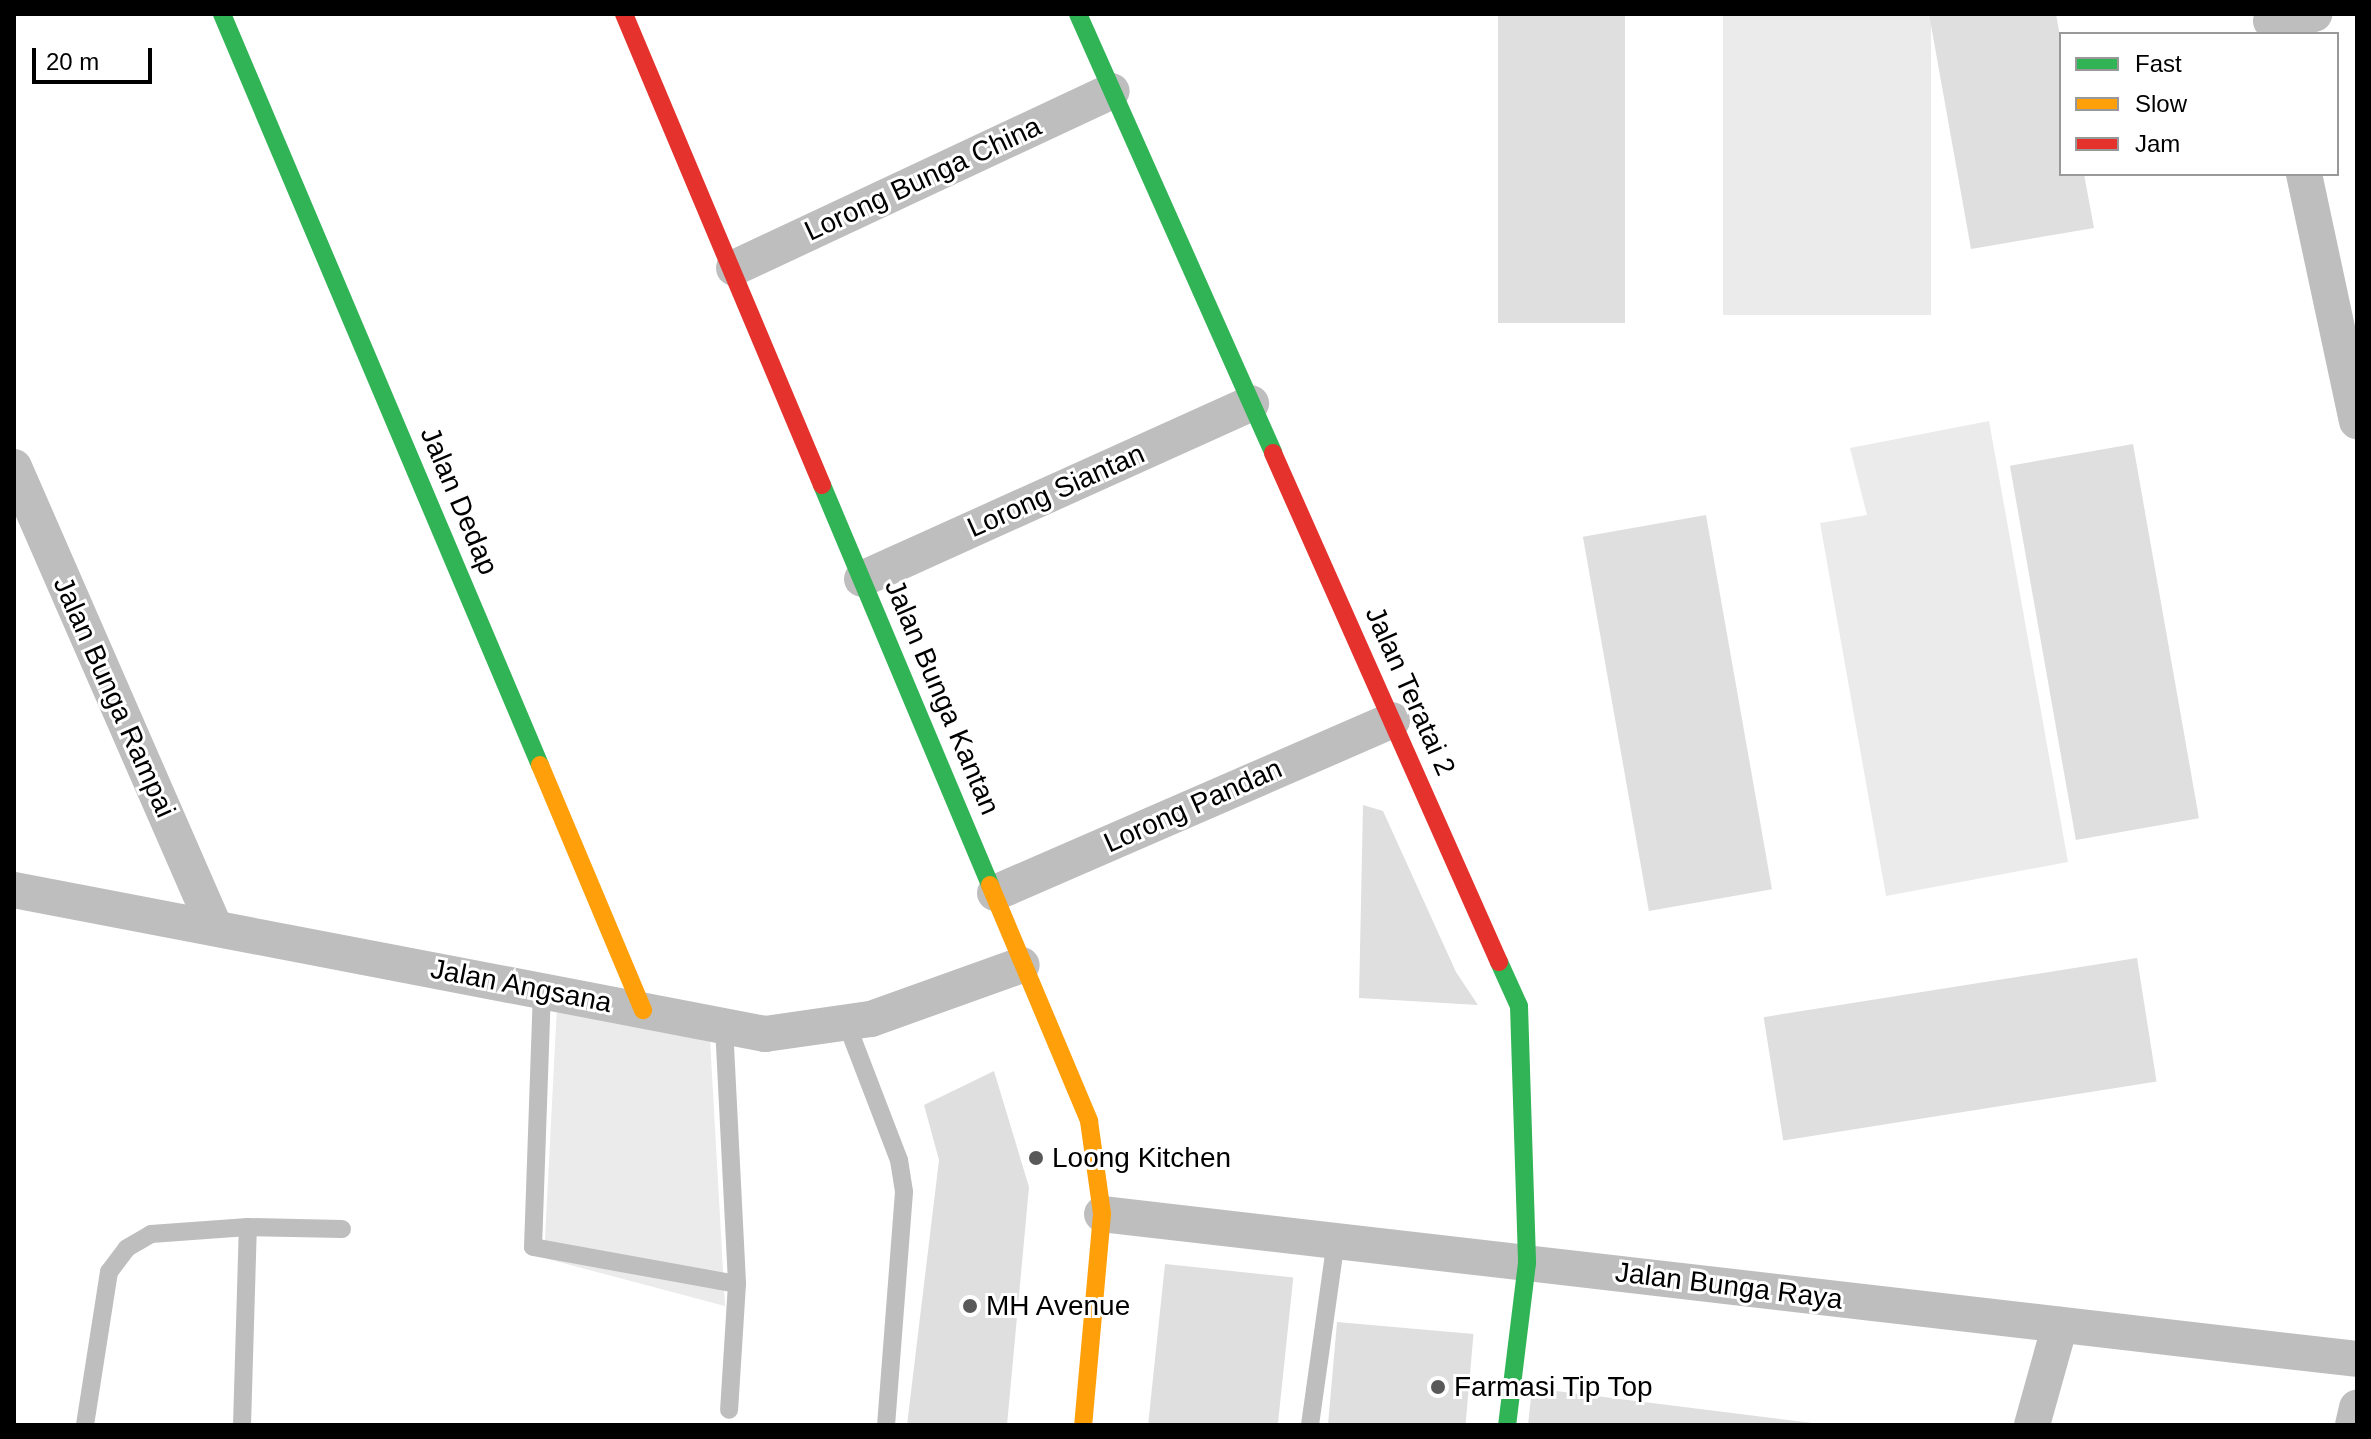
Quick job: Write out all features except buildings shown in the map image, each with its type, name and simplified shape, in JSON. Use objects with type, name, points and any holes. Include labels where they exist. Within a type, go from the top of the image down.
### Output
[{"type":"street","name":"Jalan Dedap","points":[[222,14],[643,1010]]},
{"type":"street","name":"Jalan Bunga Kantan","points":[[624,14],[734,268],[1089,1121],[1102,1214],[1083,1425]]},
{"type":"street","name":"Jalan Teratai 2","points":[[1078,14],[1519,1006],[1527,1263],[1507,1425]]},
{"type":"street","points":[[2272,23],[2314,14]]},
{"type":"street","name":"Lorong Bunga China","points":[[734,268],[1112,91]]},
{"type":"street","points":[[2304,176],[2356,410]]},
{"type":"street","name":"Lorong Siantan","points":[[862,579],[1251,403]]},
{"type":"street","name":"Jalan Bunga Rampai","points":[[14,467],[215,928]]},
{"type":"street","name":"Lorong Pandan","points":[[995,893],[1392,720]]},
{"type":"street","name":"Jalan Angsana","points":[[14,890],[765,1034],[871,1019],[1022,965]]},
{"type":"street","name":"Jalan Bunga Raya","points":[[1102,1214],[2357,1359]]},
{"type":"street","points":[[2032,1425],[2060,1325]]},
{"type":"street","points":[[2353,1425],[2357,1407]]},
{"type":"lane","points":[[542,990],[533,1247],[737,1284]]},
{"type":"lane","points":[[846,1022],[899,1160],[904,1192],[886,1425]]},
{"type":"lane","points":[[724,1026],[737,1284],[729,1410]]},
{"type":"lane","points":[[242,1425],[248,1227]]},
{"type":"lane","points":[[85,1425],[109,1272],[127,1248],[151,1234],[248,1227],[342,1229]]},
{"type":"lane","points":[[1310,1425],[1336,1241]]},
{"type":"shaded area","points":[[1723,14],[1931,14],[1931,315],[1723,315]]},
{"type":"shaded area","points":[[1989,421],[2068,862],[1886,896],[1820,523],[1867,515],[1850,448]]},
{"type":"shaded area","points":[[557,1006],[710,1039],[725,1306],[544,1258]]},
{"type":"traffic: fast","points":[[222,14],[540,765]]},
{"type":"traffic: fast","points":[[1078,14],[1273,453]]},
{"type":"traffic: fast","points":[[822,485],[990,885]]},
{"type":"traffic: fast","points":[[1499,962],[1519,1006],[1527,1263],[1507,1425]]},
{"type":"traffic: slow","points":[[540,765],[643,1010]]},
{"type":"traffic: slow","points":[[990,885],[1089,1121],[1102,1214],[1083,1425]]},
{"type":"traffic: jam","points":[[624,14],[822,485]]},
{"type":"traffic: jam","points":[[1273,453],[1499,962]]},
{"type":"place","name":"Loong Kitchen","points":[[1036,1158]]},
{"type":"place","name":"MH Avenue","points":[[970,1306]]},
{"type":"place","name":"Farmasi Tip Top","points":[[1438,1387]]}]
